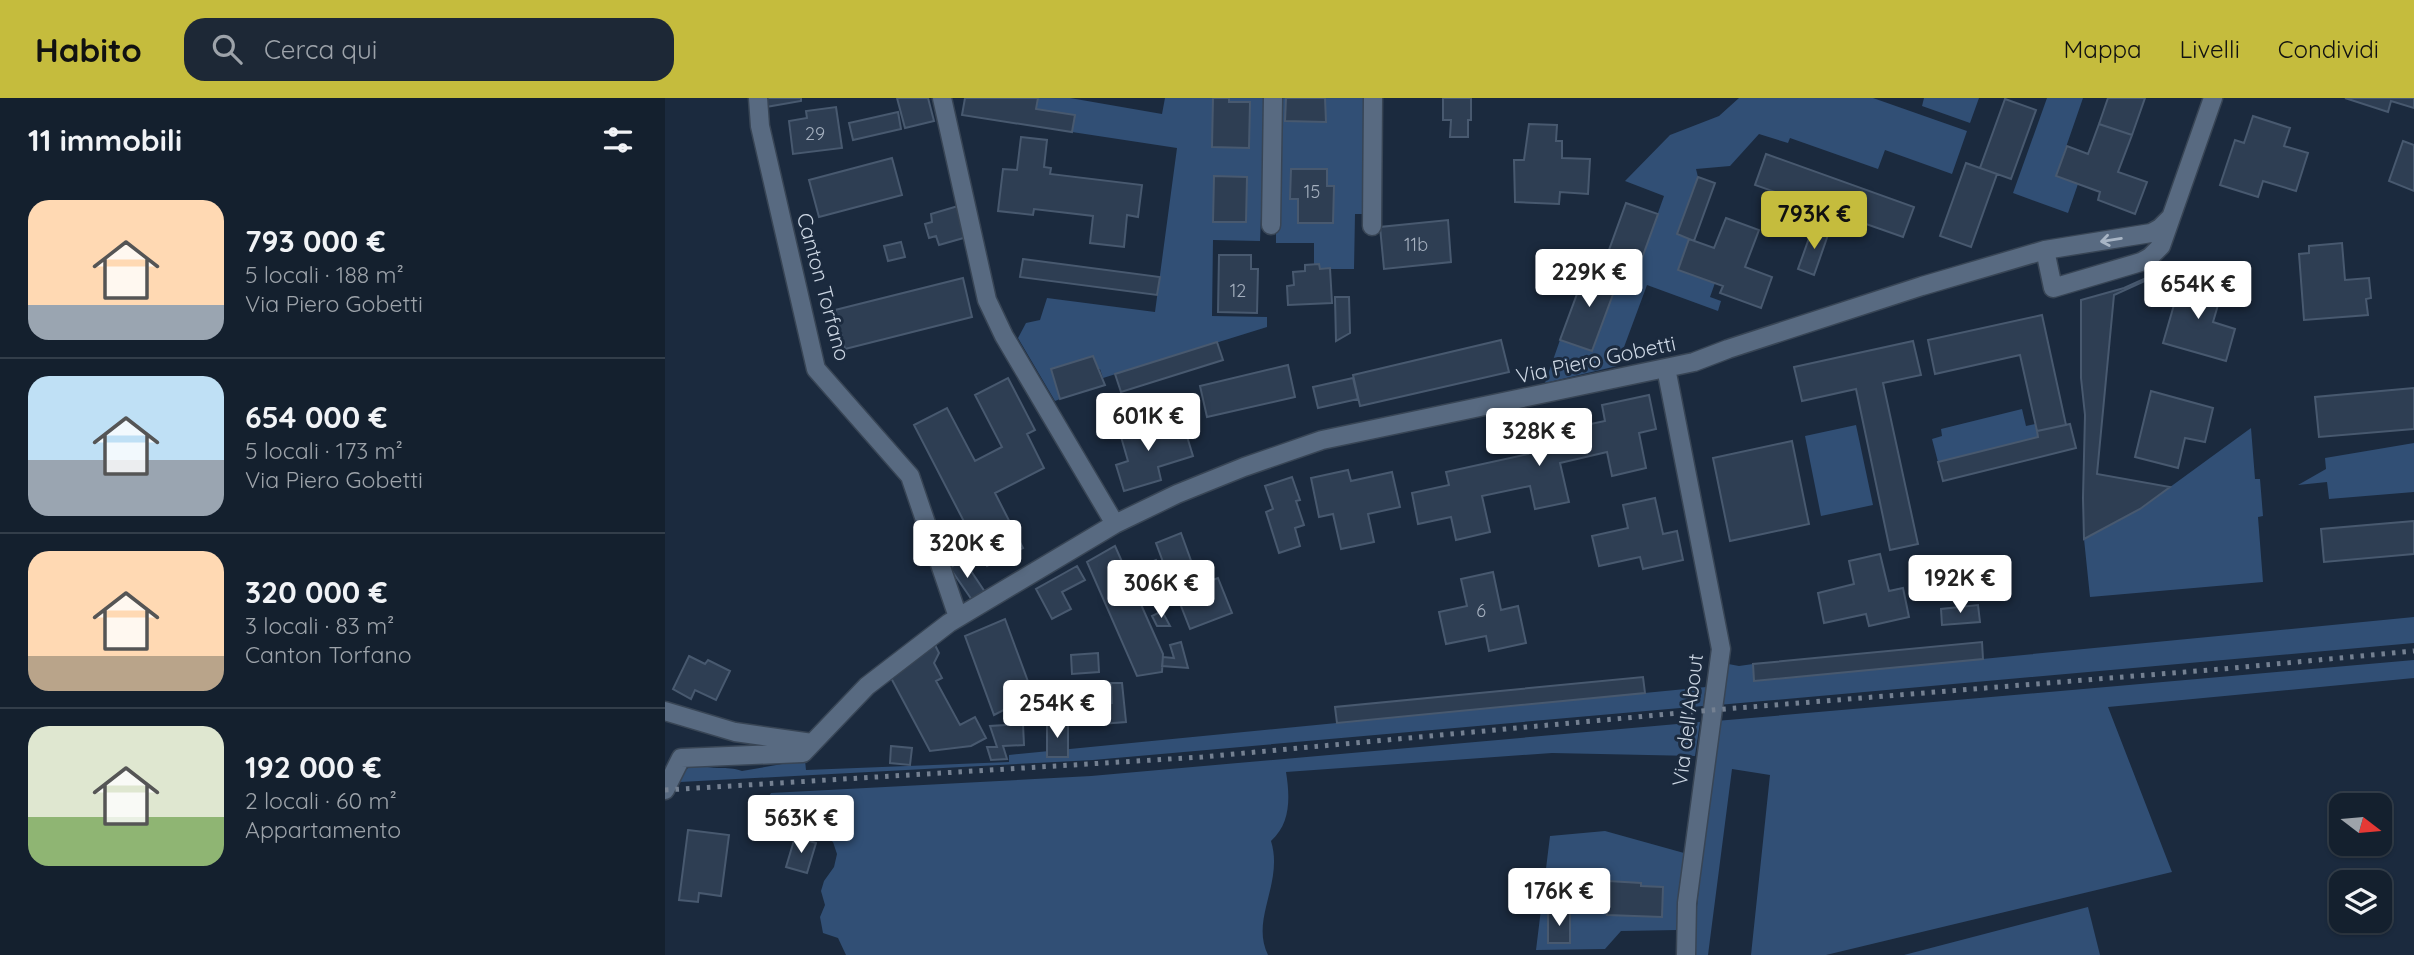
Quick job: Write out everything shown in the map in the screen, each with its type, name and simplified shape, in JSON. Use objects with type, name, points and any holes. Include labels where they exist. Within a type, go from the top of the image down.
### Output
[{"type":"street","name":"Canton Torfano","points":[[758,98],[759,127],[816,369],[910,476],[958,617]]},
{"type":"street","points":[[941,98],[987,300],[1004,336],[1115,524]]},
{"type":"street","points":[[1271,225],[1273,98]]},
{"type":"street","points":[[1372,226],[1373,98]]},
{"type":"street","points":[[2045,250],[2053,288],[2150,257],[2161,246],[2213,98]]},
{"type":"street","name":"Via Piero Gobetti","points":[[665,790],[681,758],[803,753],[867,686],[958,617],[1115,524],[1177,494],[1244,467],[1322,440],[1694,362],[1922,286],[2045,250],[2151,233],[2171,217]]},
{"type":"street","name":"Via dell'About","points":[[1666,368],[1721,649],[1688,903],[1686,955]]},
{"type":"street","points":[[665,711],[735,732],[812,743]]},
{"type":"shaded area","points":[[1038,98],[1070,98],[1162,114],[1165,98],[1266,98],[1260,241],[1213,240],[1212,316],[1267,317],[1267,327],[1103,378],[1100,369],[1051,369],[1060,399],[1055,401],[1018,338],[1026,323],[1040,320],[1047,298],[1155,312],[1177,148],[1072,132],[1074,115],[1036,109]]},
{"type":"shaded area","points":[[1276,98],[1364,98],[1364,214],[1355,214],[1354,269],[1320,269],[1314,265],[1314,243],[1276,243]]},
{"type":"shaded area","points":[[1739,98],[1873,98],[1967,131],[1952,174],[1885,150],[1878,169],[1790,138],[1788,143],[1759,134],[1730,166],[1696,169],[1698,177],[1677,234],[1689,239],[1679,270],[1715,283],[1710,297],[1721,301],[1718,311],[1647,285],[1617,366],[1545,383],[1560,340],[1592,351],[1619,278],[1633,283],[1664,196],[1625,181],[1670,135],[1719,116]]},
{"type":"shaded area","points":[[1924,98],[1979,98],[1970,123],[1922,106]]},
{"type":"shaded area","points":[[2047,98],[2083,98],[2056,176],[2078,184],[2068,213],[2013,193]]},
{"type":"shaded area","points":[[2022,409],[2026,426],[2035,424],[2038,437],[1938,462],[1932,439],[1942,436],[1941,429]]},
{"type":"shaded area","points":[[1856,425],[1873,505],[1821,516],[1805,436]]},
{"type":"shaded area","points":[[2251,428],[2255,479],[2260,479],[2263,516],[2258,517],[2263,582],[2090,597],[2084,539],[2140,509]]},
{"type":"shaded area","points":[[2414,443],[2414,492],[2329,499],[2327,482],[2298,485],[2326,469],[2325,458]]},
{"type":"shaded area","points":[[2414,617],[2414,643],[1718,705],[1723,663],[1739,666],[1753,664],[1755,681]]},
{"type":"shaded area","points":[[2414,660],[2414,678],[2108,707],[2172,872],[1826,955],[1751,955],[1770,775],[1732,769],[1708,955],[1692,955],[1716,721]]},
{"type":"shaded area","points":[[1706,687],[1703,706],[1093,760],[680,782],[685,770],[695,766],[742,771],[805,760],[806,770],[1009,762],[1009,755]]},
{"type":"shaded area","points":[[1700,722],[1695,756],[1552,753],[1286,772],[1286,818],[1271,841],[1273,871],[1263,928],[1263,941],[1268,955],[846,955],[838,938],[823,933],[820,917],[825,905],[821,891],[824,881],[834,867],[837,854],[833,842],[809,825],[792,818],[765,819],[756,816],[771,793],[1091,776]]},
{"type":"shaded area","points":[[1605,831],[1684,853],[1678,895],[1678,930],[1621,931],[1605,949],[1536,950],[1550,836]]},
{"type":"shaded area","points":[[2088,907],[2100,955],[1904,955]]},
{"type":"building","points":[[766,98],[801,98],[801,101],[766,107]]},
{"type":"building","points":[[897,98],[928,98],[934,121],[905,128]]},
{"type":"building","points":[[965,98],[1038,98],[1036,109],[1075,115],[1072,132],[962,115]]},
{"type":"building","points":[[1213,98],[1229,98],[1229,102],[1250,102],[1249,148],[1212,147]]},
{"type":"building","points":[[1286,98],[1325,98],[1326,122],[1285,121]]},
{"type":"building","points":[[1443,98],[1471,98],[1468,137],[1450,137],[1451,120],[1443,120]]},
{"type":"building","points":[[2108,98],[2145,98],[2132,135],[2099,124]]},
{"type":"building","points":[[2345,98],[2414,98],[2414,108],[2391,101],[2388,112]]},
{"type":"building","points":[[2005,99],[2036,110],[2011,179],[1980,168]]},
{"type":"building","points":[[836,107],[842,148],[793,154],[789,121],[807,118],[806,111]]},
{"type":"building","points":[[898,112],[901,129],[853,140],[849,123]]},
{"type":"building","points":[[2253,116],[2290,128],[2284,146],[2308,153],[2296,191],[2263,181],[2258,197],[2220,185],[2235,140],[2244,143]]},
{"type":"building","points":[[1529,124],[1557,125],[1556,141],[1562,141],[1562,158],[1590,159],[1588,194],[1560,192],[1559,204],[1515,202],[1514,160],[1524,160]]},
{"type":"building","points":[[2099,124],[2132,135],[2118,172],[2147,182],[2135,214],[2098,200],[2100,192],[2056,176],[2067,146],[2088,154]]},
{"type":"building","points":[[1021,137],[1047,140],[1044,167],[1051,168],[1050,174],[1142,185],[1138,217],[1127,215],[1124,247],[1090,243],[1093,216],[1034,209],[1033,215],[998,211],[1003,169],[1017,170]]},
{"type":"building","points":[[2403,141],[2414,145],[2414,191],[2389,181]]},
{"type":"building","points":[[1766,154],[1914,207],[1903,237],[1755,185]]},
{"type":"building","points":[[892,158],[902,195],[819,217],[809,180]]},
{"type":"building","points":[[1966,163],[1997,174],[1971,247],[1940,236]]},
{"type":"building","points":[[1291,169],[1327,169],[1327,186],[1334,186],[1333,223],[1298,223],[1298,199],[1290,199]]},
{"type":"building","points":[[1214,176],[1247,177],[1246,222],[1213,222]]},
{"type":"building","points":[[1698,177],[1715,183],[1694,241],[1677,234]]},
{"type":"building","points":[[1626,203],[1658,214],[1633,283],[1601,272]]},
{"type":"building","points":[[958,206],[967,237],[939,245],[936,236],[929,238],[925,224],[932,222],[931,214]]},
{"type":"building","points":[[1726,218],[1759,230],[1745,267],[1772,277],[1761,308],[1720,293],[1723,286],[1678,270],[1689,239],[1714,248]]},
{"type":"building","points":[[1448,220],[1451,262],[1384,269],[1380,227]]},
{"type":"building","points":[[1813,227],[1829,232],[1814,275],[1798,269]]},
{"type":"building","points":[[901,242],[905,257],[888,261],[884,246]]},
{"type":"building","points":[[2342,243],[2345,280],[2369,278],[2371,298],[2366,299],[2368,315],[2304,320],[2299,254],[2309,253],[2309,246]]},
{"type":"building","points":[[1219,255],[1251,255],[1251,269],[1258,269],[1257,313],[1218,312]]},
{"type":"building","points":[[1023,259],[1160,277],[1157,295],[1020,277]]},
{"type":"building","points":[[1319,264],[1320,269],[1330,268],[1332,303],[1288,305],[1287,286],[1294,285],[1293,272],[1305,271],[1305,265]]},
{"type":"building","points":[[1587,267],[1619,278],[1592,351],[1560,340]]},
{"type":"building","points":[[2182,277],[2223,288],[2213,322],[2235,329],[2226,361],[2163,343]]},
{"type":"building","points":[[963,278],[972,317],[845,349],[835,310]]},
{"type":"building","points":[[2146,278],[2147,280],[2114,295],[2097,474],[2170,487],[2140,509],[2084,539],[2085,415],[2081,378],[2081,300],[2124,288]]},
{"type":"building","points":[[1335,297],[1349,297],[1350,333],[1336,341]]},
{"type":"building","points":[[2042,315],[2066,425],[2037,431],[2020,355],[1935,374],[1928,340]]},
{"type":"building","points":[[1501,340],[1509,372],[1360,406],[1353,375]]},
{"type":"building","points":[[1913,341],[1921,375],[1883,383],[1918,544],[1890,550],[1856,389],[1802,401],[1794,367]]},
{"type":"building","points":[[1217,342],[1223,360],[1121,392],[1115,374]]},
{"type":"building","points":[[1093,356],[1105,385],[1060,399],[1051,369]]},
{"type":"building","points":[[1288,365],[1295,397],[1207,417],[1200,386]]},
{"type":"building","points":[[1008,378],[1035,430],[1027,434],[1044,468],[995,493],[1023,548],[987,566],[914,425],[947,408],[975,461],[1002,447],[975,395]]},
{"type":"building","points":[[1353,378],[1358,399],[1318,408],[1313,387]]},
{"type":"building","points":[[2414,388],[2414,429],[2319,437],[2315,397]]},
{"type":"building","points":[[2151,391],[2213,408],[2205,442],[2185,438],[2178,468],[2135,457]]},
{"type":"building","points":[[1649,395],[1656,429],[1639,433],[1646,468],[1612,476],[1607,452],[1560,463],[1569,502],[1535,509],[1530,486],[1482,496],[1490,532],[1456,540],[1451,517],[1418,524],[1412,493],[1449,485],[1446,472],[1528,454],[1524,438],[1605,421],[1602,405]]},
{"type":"building","points":[[1144,415],[1152,440],[1185,430],[1193,456],[1158,467],[1161,480],[1124,491],[1116,465],[1128,461],[1117,423]]},
{"type":"building","points":[[2070,424],[2076,448],[1943,481],[1938,462],[2038,437],[2037,431]]},
{"type":"building","points":[[1792,441],[1809,524],[1730,541],[1713,458]]},
{"type":"building","points":[[1348,470],[1351,481],[1392,472],[1400,507],[1368,514],[1374,542],[1341,549],[1333,514],[1319,517],[1311,478]]},
{"type":"building","points":[[1292,477],[1300,500],[1296,501],[1304,525],[1295,528],[1300,546],[1279,553],[1266,512],[1273,509],[1265,486]]},
{"type":"building","points":[[1655,498],[1663,534],[1677,531],[1683,560],[1643,569],[1640,557],[1599,566],[1592,536],[1628,528],[1623,505]]},
{"type":"building","points":[[2414,521],[2414,554],[2324,562],[2321,529]]},
{"type":"building","points":[[1181,533],[1194,569],[1169,578],[1156,543]]},
{"type":"building","points":[[1115,546],[1163,654],[1162,672],[1137,676],[1087,562]]},
{"type":"building","points":[[1880,554],[1889,591],[1903,588],[1909,617],[1869,626],[1866,614],[1824,623],[1818,593],[1854,584],[1849,561]]},
{"type":"building","points":[[963,559],[985,592],[972,600],[950,568]]},
{"type":"building","points":[[1156,560],[1164,580],[1149,587],[1141,566]]},
{"type":"building","points":[[1077,566],[1085,580],[1062,592],[1071,609],[1052,619],[1036,589]]},
{"type":"building","points":[[1493,572],[1501,610],[1518,606],[1526,643],[1489,651],[1486,636],[1446,644],[1439,612],[1467,606],[1461,579]]},
{"type":"building","points":[[1218,578],[1232,613],[1190,629],[1176,593]]},
{"type":"building","points":[[1978,605],[1980,622],[1942,625],[1941,609]]},
{"type":"building","points":[[1162,611],[1170,626],[1157,626],[1152,616]]},
{"type":"building","points":[[1005,619],[1033,695],[994,715],[965,636]]},
{"type":"building","points":[[1181,642],[1188,668],[1162,666],[1163,657],[1174,658],[1170,645]]},
{"type":"building","points":[[1982,642],[1983,659],[1754,681],[1753,664]]},
{"type":"building","points":[[935,645],[939,653],[934,663],[942,678],[936,681],[960,725],[975,717],[986,738],[971,746],[930,751],[890,676]]},
{"type":"building","points":[[1098,653],[1099,672],[1072,674],[1071,655]]},
{"type":"building","points":[[689,656],[705,664],[708,660],[730,671],[716,700],[695,690],[691,699],[673,689]]},
{"type":"building","points":[[1643,677],[1645,693],[1337,723],[1335,707]]},
{"type":"building","points":[[1111,683],[1122,683],[1126,722],[1087,725],[1086,705],[1112,703]]},
{"type":"building","points":[[1047,722],[1068,722],[1068,757],[1047,757]]},
{"type":"building","points":[[1023,724],[1024,745],[1003,746],[1007,759],[991,760],[987,747],[997,747],[990,726]]},
{"type":"building","points":[[891,746],[912,748],[910,765],[890,763]]},
{"type":"building","points":[[688,830],[729,835],[721,896],[699,893],[698,902],[679,900]]},
{"type":"building","points":[[795,837],[816,843],[807,873],[786,867]]},
{"type":"building","points":[[1608,881],[1663,887],[1662,917],[1607,915]]},
{"type":"building","points":[[1548,912],[1570,912],[1570,943],[1548,943]]},
{"type":"railway","points":[[665,790],[1202,757],[1712,710],[2414,651]]}]
